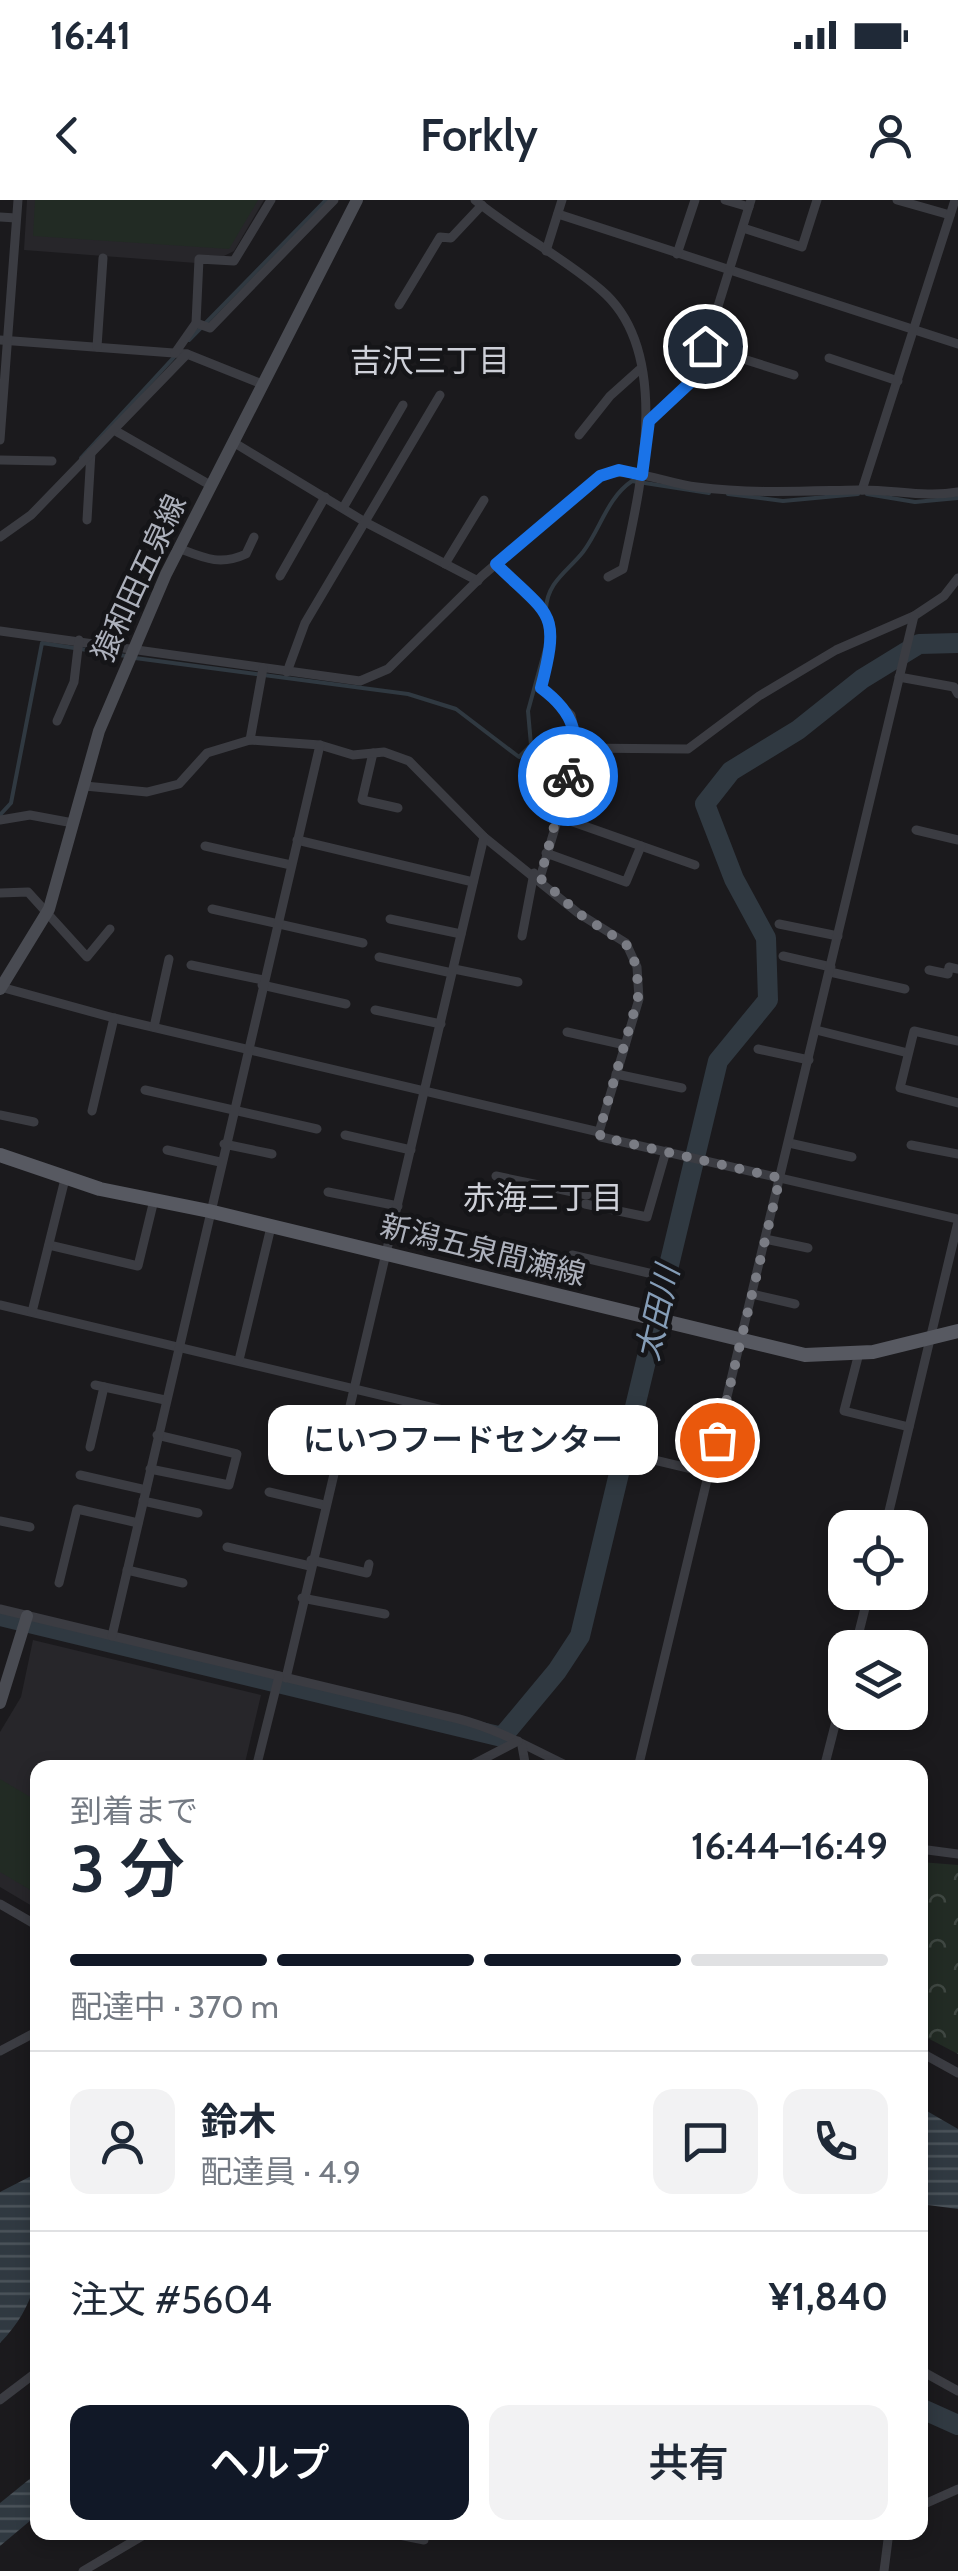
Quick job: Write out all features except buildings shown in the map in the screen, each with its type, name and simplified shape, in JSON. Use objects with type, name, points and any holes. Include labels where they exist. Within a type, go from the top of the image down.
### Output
[{"type":"main road","name":"猿和田五泉線","points":[[1,988],[45,915],[111,700],[137,650],[178,548],[354,206]]},
{"type":"main road","name":"新潟五泉間瀬線","points":[[0,1155],[65,1178],[805,1355],[859,1353],[958,1331]]},
{"type":"main road","points":[[0,1704],[25,1620]]},
{"type":"street","points":[[0,440],[4,340],[18,200]]},
{"type":"street","points":[[174,353],[196,322],[199,259],[234,261],[270,200]]},
{"type":"street","points":[[196,322],[210,328],[337,200],[354,206]]},
{"type":"street","points":[[546,250],[562,200]]},
{"type":"street","points":[[678,254],[694,200]]},
{"type":"street","points":[[649,421],[696,377],[750,204],[725,200]]},
{"type":"street","points":[[742,228],[802,247],[818,200]]},
{"type":"street","points":[[897,200],[950,215]]},
{"type":"street","points":[[862,490],[955,200]]},
{"type":"street","points":[[399,305],[440,237],[451,238],[478,203],[602,291],[624,314],[649,421],[623,569],[608,577]]},
{"type":"street","points":[[558,214],[958,344]]},
{"type":"street","points":[[0,218],[16,218]]},
{"type":"street","points":[[98,346],[104,258]]},
{"type":"street","points":[[4,340],[187,354],[262,384]]},
{"type":"street","points":[[705,346],[794,375]]},
{"type":"street","points":[[0,538],[30,516],[187,354]]},
{"type":"street","points":[[829,358],[898,381]]},
{"type":"street","points":[[580,435],[610,396],[639,370]]},
{"type":"street","points":[[287,672],[306,623],[440,395]]},
{"type":"street","points":[[343,508],[403,404]]},
{"type":"street","points":[[114,430],[210,485]]},
{"type":"street","points":[[233,442],[366,522],[478,582]]},
{"type":"street","points":[[88,520],[91,452]]},
{"type":"street","points":[[0,460],[52,461]]},
{"type":"street","points":[[0,631],[360,680],[388,669],[496,564],[600,476],[619,470],[693,487],[781,495],[862,490],[938,495],[958,492]]},
{"type":"street","points":[[280,576],[325,498]]},
{"type":"street","points":[[445,564],[484,500]]},
{"type":"street","points":[[178,548],[214,562],[229,561],[246,554],[254,537]]},
{"type":"street","points":[[496,564],[551,618],[554,637],[541,688],[570,715],[578,748],[537,875],[522,936]]},
{"type":"street","points":[[578,748],[688,749],[759,696],[836,650],[914,616],[944,596],[958,578]]},
{"type":"street","points":[[640,1760],[914,616]]},
{"type":"street","points":[[57,721],[74,682],[79,640]]},
{"type":"street","points":[[250,740],[263,668]]},
{"type":"street","points":[[900,677],[954,687],[958,694]]},
{"type":"street","points":[[85,786],[148,792],[179,784],[207,752],[250,740],[320,746],[352,755],[384,752],[408,761],[484,838],[537,875],[578,913],[626,944],[637,967],[638,998],[599,1132],[601,1137],[958,1221],[890,1510]]},
{"type":"street","points":[[112,1636],[246,1048],[320,746]]},
{"type":"street","points":[[373,753],[362,800],[398,808]]},
{"type":"street","points":[[0,820],[30,816],[73,823]]},
{"type":"street","points":[[556,816],[696,865]]},
{"type":"street","points":[[916,830],[958,840]]},
{"type":"street","points":[[258,1760],[311,1563],[484,838]]},
{"type":"street","points":[[297,840],[474,882]]},
{"type":"street","points":[[205,846],[291,866]]},
{"type":"street","points":[[546,853],[626,882],[641,846]]},
{"type":"street","points":[[0,893],[28,892],[87,957],[110,930]]},
{"type":"street","points":[[212,908],[363,943]]},
{"type":"street","points":[[390,919],[462,934]]},
{"type":"street","points":[[779,924],[838,936]]},
{"type":"street","points":[[783,956],[905,989]]},
{"type":"street","points":[[378,958],[518,982]]},
{"type":"street","points":[[154,1028],[169,959]]},
{"type":"street","points":[[192,965],[346,1004]]},
{"type":"street","points":[[930,970],[948,974],[949,967],[958,969]]},
{"type":"street","points":[[1,988],[154,1028],[599,1132]]},
{"type":"street","points":[[375,1010],[440,1024]]},
{"type":"street","points":[[92,1111],[114,1018]]},
{"type":"street","points":[[816,1030],[908,1053]]},
{"type":"street","points":[[958,1041],[914,1031],[900,1088],[958,1103]]},
{"type":"street","points":[[567,1032],[625,1044]]},
{"type":"street","points":[[758,1049],[809,1060]]},
{"type":"street","points":[[616,1074],[682,1088]]},
{"type":"street","points":[[146,1090],[317,1129]]},
{"type":"street","points":[[0,1114],[34,1122]]},
{"type":"street","points":[[344,1134],[411,1150]]},
{"type":"street","points":[[789,1142],[852,1157]]},
{"type":"street","points":[[224,1144],[272,1154]]},
{"type":"street","points":[[911,1145],[958,1154]]},
{"type":"street","points":[[167,1150],[220,1162]]},
{"type":"street","points":[[496,1176],[648,1217],[666,1151]]},
{"type":"street","points":[[32,1312],[65,1178]]},
{"type":"street","points":[[328,1192],[398,1206]]},
{"type":"street","points":[[49,1245],[138,1266],[154,1200]]},
{"type":"street","points":[[239,1360],[271,1226]]},
{"type":"street","points":[[765,1239],[808,1248]]},
{"type":"street","points":[[572,1255],[657,1275]]},
{"type":"street","points":[[752,1294],[795,1304]]},
{"type":"street","points":[[0,1308],[179,1346],[710,1473]]},
{"type":"street","points":[[859,1353],[844,1411],[909,1427]]},
{"type":"street","points":[[90,1447],[99,1386],[164,1400]]},
{"type":"street","points":[[150,1468],[229,1485],[237,1454],[157,1436]]},
{"type":"street","points":[[80,1475],[146,1490]]},
{"type":"street","points":[[268,1492],[324,1505]]},
{"type":"street","points":[[143,1501],[198,1513]]},
{"type":"street","points":[[59,1583],[76,1509],[138,1523]]},
{"type":"street","points":[[0,1521],[30,1526]]},
{"type":"street","points":[[227,1547],[367,1573],[368,1564]]},
{"type":"street","points":[[127,1570],[183,1583]]},
{"type":"street","points":[[302,1598],[385,1614]]},
{"type":"street","points":[[0,1609],[25,1620],[112,1636],[279,1680],[459,1718],[513,1735],[524,1760]]},
{"type":"street","points":[[826,1760],[834,1730]]},
{"type":"street","points":[[484,1760],[520,1744],[555,1760]]},
{"type":"street","points":[[928,1851],[958,1854]]},
{"type":"street","points":[[0,1904],[30,1921]]},
{"type":"street","points":[[0,2051],[30,2036]]},
{"type":"street","points":[[928,2056],[958,2073]]},
{"type":"street","points":[[928,2375],[958,2392]]},
{"type":"street","points":[[0,2400],[30,2378]]},
{"type":"street","points":[[928,2502],[958,2489]]},
{"type":"street","points":[[84,2571],[136,2540]]},
{"type":"street","points":[[884,2571],[888,2540]]},
{"type":"shaded area","points":[[27,200],[264,200],[234,251],[224,256],[197,255],[196,263],[24,250]]},
{"type":"shaded area","points":[[33,1640],[261,1695],[246,1760],[30,1760],[30,1905],[0,1887],[0,1732],[21,1697]]},
{"type":"shaded area","points":[[928,2112],[958,2129],[958,2209],[928,2205]]},
{"type":"shaded area","points":[[30,2177],[30,2295],[16,2324],[0,2343],[0,2192]]},
{"type":"shaded area","points":[[30,2479],[30,2521],[0,2546],[0,2503]]},
{"type":"green space","points":[[35,200],[258,200],[229,249],[33,236]]},
{"type":"green space","points":[[0,1779],[30,1797],[30,1890],[0,1872]]},
{"type":"green space","points":[[928,1863],[958,1865],[958,2054],[928,2038]]},
{"type":"waterway","points":[[189,340],[326,200]]},
{"type":"waterway","points":[[81,458],[176,355]]},
{"type":"waterway","points":[[546,609],[554,584],[583,552],[610,505],[632,481],[709,493]]},
{"type":"waterway","points":[[728,494],[783,501],[858,494]]},
{"type":"waterway","points":[[867,494],[915,502],[958,498]]},
{"type":"waterway","points":[[0,815],[11,803],[42,643],[126,656]]},
{"type":"waterway","name":"太田川","points":[[0,1616],[502,1737],[557,1671],[580,1636],[718,1061],[768,1000],[766,938],[734,879],[705,804],[731,771],[798,730],[862,679],[919,644],[958,643]]},
{"type":"waterway","points":[[135,658],[408,694],[456,709],[519,757],[531,745],[528,711],[545,649]]},
{"type":"waterway","points":[[928,2412],[958,2425]]},
{"type":"way so far","points":[[568,776],[540,878],[578,913],[626,944],[637,967],[638,998],[599,1132],[601,1137],[780,1178],[717,1440]]},
{"type":"place","name":"にいつフードセンター","points":[[717,1440]]},
{"type":"district","name":"吉沢三丁目","points":[[430,360]]},
{"type":"district","name":"赤海三丁目","points":[[543,1197]]},
{"type":"route","points":[[568,776],[578,748],[570,715],[541,688],[554,637],[551,618],[496,564],[600,476],[619,470],[642,475],[649,421],[696,377],[705,346]]}]
